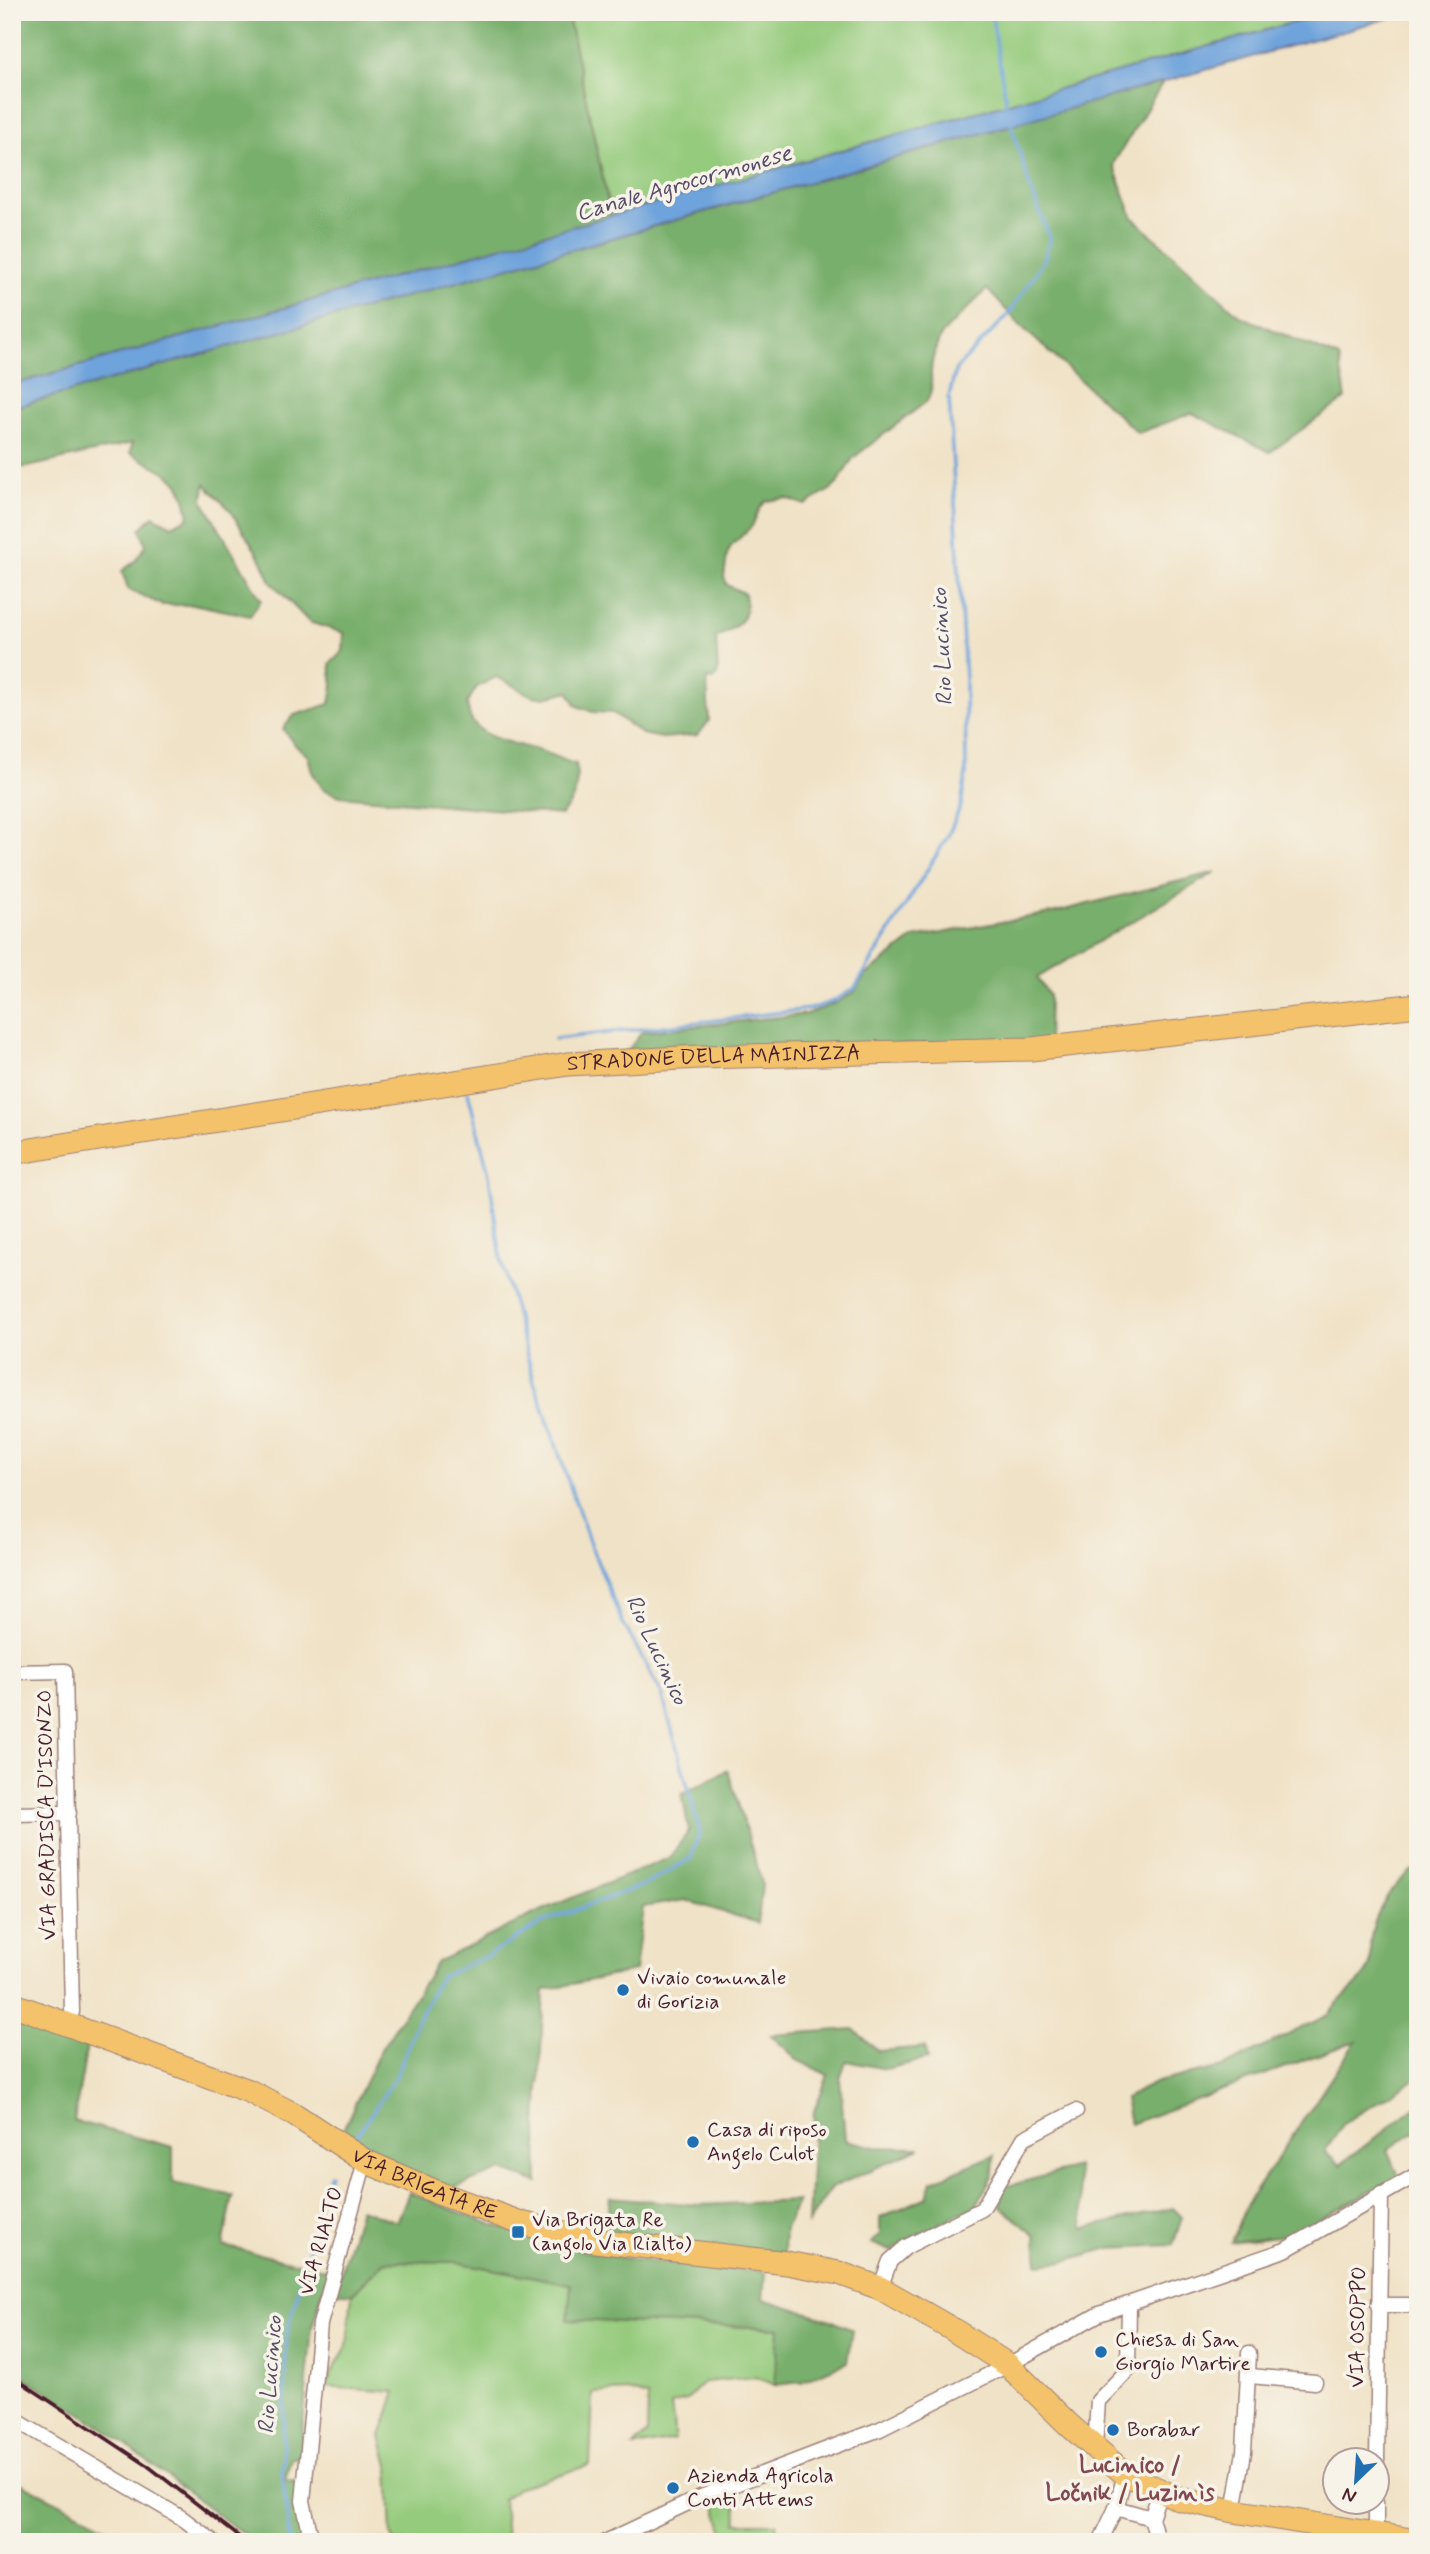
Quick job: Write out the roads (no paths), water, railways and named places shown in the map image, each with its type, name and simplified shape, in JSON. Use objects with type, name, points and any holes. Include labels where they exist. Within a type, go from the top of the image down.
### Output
[{"type":"main road","name":"STRADONE DELLA MAINIZZA","points":[[12,1153],[568,1064],[700,1057],[1031,1049],[1418,1005]]},
{"type":"main road","name":"VIA BRIGATA RE","points":[[12,2004],[249,2091],[295,2115],[356,2155],[441,2194],[533,2226],[596,2241],[787,2263],[839,2273],[880,2288],[952,2329],[1007,2365],[1125,2474],[1160,2492],[1234,2511],[1418,2541]]},
{"type":"street","name":"VIA GRADISCA D'ISONZO","points":[[12,1672],[65,1671],[72,2012]]},
{"type":"street","points":[[12,1814],[69,1813]]},
{"type":"street","points":[[880,2288],[890,2261],[906,2247],[982,2209],[1024,2138],[1076,2111]]},
{"type":"street","name":"VIA RIALTO","points":[[312,2542],[303,2501],[320,2324],[356,2155]]},
{"type":"street","points":[[605,2542],[701,2497],[880,2429],[1007,2365],[1098,2314],[1285,2250],[1418,2174]]},
{"type":"street","name":"VIA OSOPPO","points":[[1377,2446],[1381,2194]]},
{"type":"street","points":[[1095,2447],[1098,2401],[1128,2370],[1129,2305]]},
{"type":"street","points":[[1378,2305],[1418,2305]]},
{"type":"street","points":[[1234,2511],[1244,2452],[1250,2376],[1249,2353]]},
{"type":"street","points":[[1250,2376],[1315,2382]]},
{"type":"street","points":[[12,2418],[181,2518],[214,2542]]},
{"type":"street","points":[[1100,2542],[1116,2508],[1125,2474]]},
{"type":"street","points":[[1158,2542],[1151,2518],[1160,2492]]},
{"type":"street","points":[[1116,2508],[1151,2518]]},
{"type":"street","points":[[1376,2516],[1376,2534]]},
{"type":"water","points":[[1330,12],[1410,12],[12,408],[12,385]]},
{"type":"waterway","name":"Rio Lucinico","points":[[991,12],[1007,107]]},
{"type":"waterway","name":"Rio Lucinico","points":[[555,1039],[810,1009],[834,1001],[855,988],[948,836],[961,805],[966,774],[965,680],[949,396],[956,369],[1009,314],[1045,258],[1050,238],[1030,187],[1010,121]]},
{"type":"waterway","name":"Rio Lucinico","points":[[353,2141],[397,2075],[417,2021],[440,1977],[489,1955],[545,1921],[646,1884],[691,1858],[700,1831],[662,1694],[622,1621],[590,1544],[534,1381],[501,1259],[489,1175],[468,1092]]},
{"type":"waterway","name":"Rio Lucinico","points":[[290,2542],[282,2472],[287,2333],[314,2231],[317,2207],[330,2174]]},
{"type":"railway","points":[[12,2376],[148,2466],[246,2542]]},
{"type":"place","name":"Vivaio comunale di Gorizia","points":[[623,1990]]},
{"type":"place","name":"Casa di riposo Angelo Culot","points":[[693,2142]]},
{"type":"place","name":"Via Brigata Re (angolo Via Rialto)","points":[[518,2232]]},
{"type":"place","name":"Chiesa di San Giorgio Martire","points":[[1101,2352]]},
{"type":"place","name":"Borabar","points":[[1113,2430]]},
{"type":"place","name":"Azienda Agricola Conti Attems","points":[[673,2488]]},
{"type":"district","name":"Lucinico / Ločnik / Luzinìs","points":[[1130,2479]]},
{"type":"water label","name":"Canale Agrocormonese","points":[[684,184]]}]
